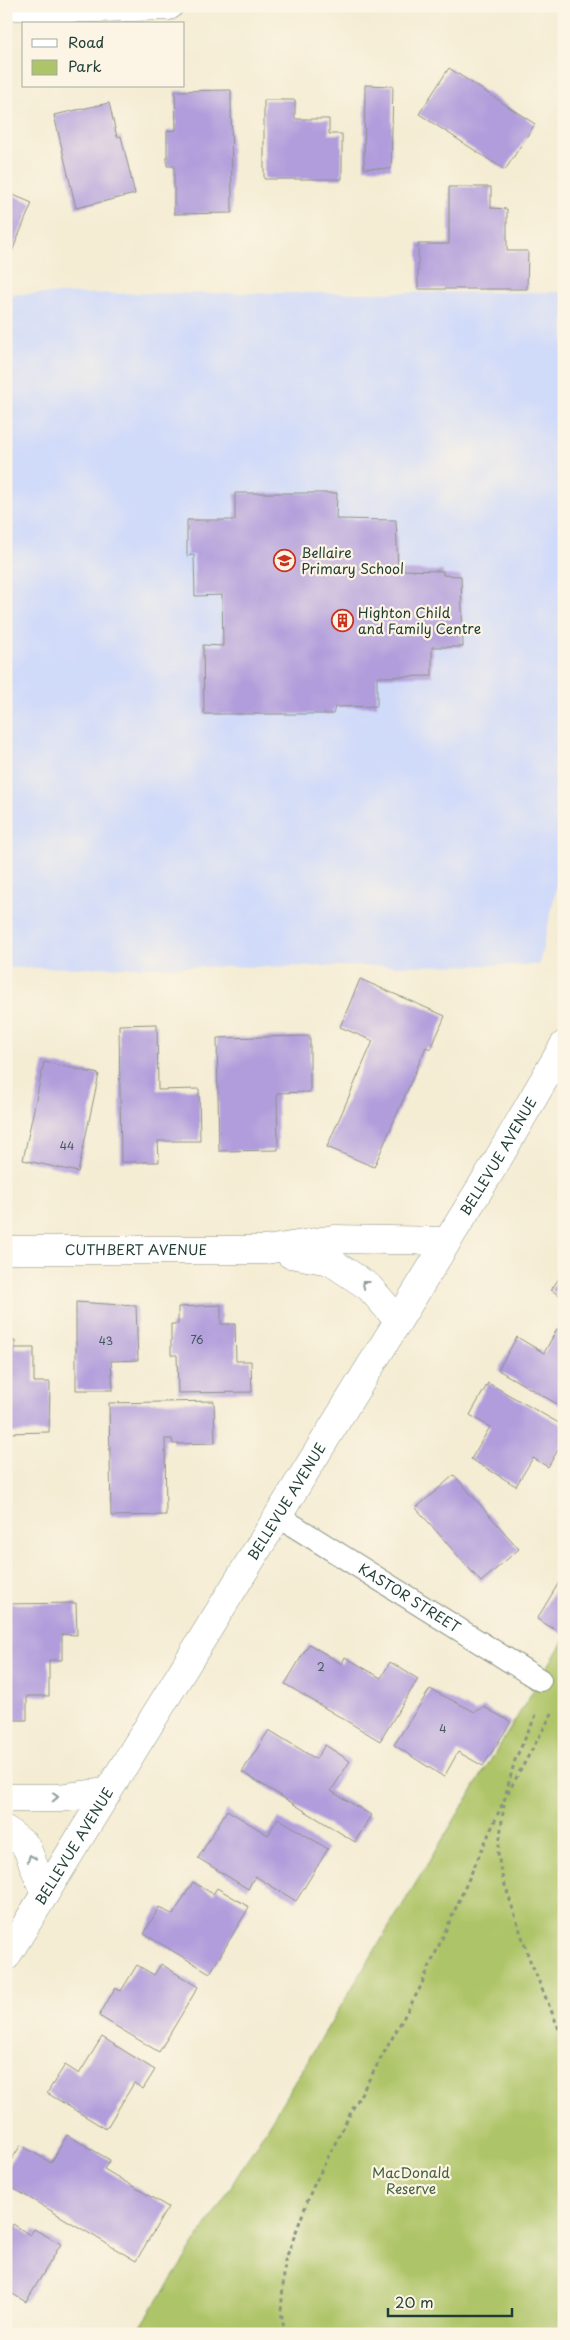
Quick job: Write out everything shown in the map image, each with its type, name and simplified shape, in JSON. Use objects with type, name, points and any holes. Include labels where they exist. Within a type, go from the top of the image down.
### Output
[{"type":"street","points":[[16,6],[63,9],[169,6]]},
{"type":"street","name":"BELLEVUE AVENUE","points":[[6,1957],[535,1097],[564,1045]]},
{"type":"street","name":"CUTHBERT AVENUE","points":[[6,1250],[266,1250],[334,1239],[446,1241]]},
{"type":"street","name":"CUTHBERT AVENUE","points":[[266,1250],[330,1261],[370,1288],[398,1320]]},
{"type":"street","points":[[6,1798],[59,1798],[107,1792]]},
{"type":"street","points":[[6,1830],[26,1846],[45,1894]]},
{"type":"lane","name":"KASTOR STREET","points":[[278,1516],[540,1680]]},
{"type":"path","points":[[540,1707],[515,1760],[505,1798],[498,1852],[501,1873],[529,1958],[564,2042]]},
{"type":"path","points":[[285,2334],[281,2312],[285,2261],[312,2189],[352,2110],[419,1990],[505,1798],[555,1709]]},
{"type":"shaded area","name":"Bellaire Primary School","points":[[564,292],[563,858],[539,965],[6,968],[6,294]]},
{"type":"green space","name":"MacDonald Reserve","points":[[564,1640],[564,2334],[136,2334],[219,2206]]},
{"type":"building","points":[[449,68],[535,124],[505,170],[419,114]]},
{"type":"building","points":[[365,85],[393,86],[391,169],[364,168]]},
{"type":"building","points":[[231,90],[232,213],[174,214],[174,166],[167,166],[167,131],[176,130],[175,91]]},
{"type":"building","points":[[264,100],[295,100],[295,119],[329,119],[329,134],[342,134],[342,179],[264,179]]},
{"type":"building","points":[[109,103],[117,137],[121,136],[135,194],[76,208],[54,115]]},
{"type":"building","points":[[449,187],[491,187],[491,208],[507,209],[507,251],[528,251],[527,289],[418,289],[418,244],[449,244]]},
{"type":"building","points":[[6,192],[32,203],[6,266]]},
{"type":"building","name":"Highton Child and Family Centre","points":[[235,493],[337,493],[336,519],[396,520],[398,570],[443,571],[443,575],[461,576],[463,647],[432,647],[432,676],[377,677],[377,706],[335,707],[333,714],[204,714],[203,645],[223,646],[222,595],[195,596],[194,555],[187,556],[187,520],[235,520]]},
{"type":"building","points":[[360,979],[445,1016],[431,1049],[426,1047],[374,1167],[327,1147],[373,1041],[340,1027]]},
{"type":"building","points":[[157,1024],[158,1090],[199,1089],[200,1141],[158,1141],[159,1162],[121,1162],[119,1025]]},
{"type":"building","points":[[310,1036],[310,1092],[277,1093],[278,1150],[219,1151],[217,1038]]},
{"type":"building","points":[[44,1062],[99,1074],[78,1172],[23,1160]]},
{"type":"building","points":[[564,1271],[564,1298],[551,1290]]},
{"type":"building","points":[[76,1302],[136,1306],[138,1360],[111,1361],[113,1390],[76,1390]]},
{"type":"building","points":[[221,1305],[221,1324],[235,1324],[236,1361],[251,1361],[252,1392],[178,1393],[177,1355],[171,1355],[171,1324],[178,1324],[178,1307]]},
{"type":"building","points":[[557,1329],[564,1333],[564,1408],[498,1370],[517,1337],[544,1353]]},
{"type":"building","points":[[6,1341],[15,1341],[15,1348],[34,1348],[34,1382],[50,1382],[49,1432],[6,1433]]},
{"type":"building","points":[[488,1383],[564,1426],[564,1440],[548,1467],[533,1458],[516,1486],[471,1459],[490,1427],[470,1415]]},
{"type":"building","points":[[214,1401],[215,1443],[173,1444],[172,1439],[165,1439],[166,1515],[111,1516],[109,1403]]},
{"type":"building","points":[[454,1475],[519,1549],[481,1582],[416,1508]]},
{"type":"building","points":[[564,1574],[564,1635],[537,1619]]},
{"type":"building","points":[[76,1603],[77,1635],[62,1634],[62,1660],[49,1660],[49,1696],[27,1696],[27,1720],[6,1720],[6,1604]]},
{"type":"building","points":[[309,1644],[342,1664],[345,1657],[381,1678],[390,1662],[418,1679],[380,1741],[285,1684]]},
{"type":"building","points":[[430,1689],[475,1712],[484,1707],[511,1722],[483,1766],[458,1752],[444,1777],[394,1745]]},
{"type":"building","points":[[269,1730],[316,1759],[325,1745],[350,1761],[331,1791],[371,1815],[355,1842],[242,1772]]},
{"type":"building","points":[[227,1810],[268,1835],[278,1818],[328,1849],[296,1901],[255,1876],[248,1889],[198,1858]]},
{"type":"building","points":[[193,1882],[213,1894],[217,1888],[249,1907],[210,1973],[144,1934],[159,1907],[173,1915]]},
{"type":"building","points":[[161,1964],[198,1987],[159,2052],[99,2016],[115,1988],[121,1991],[137,1965],[154,1975]]},
{"type":"building","points":[[102,2037],[155,2070],[143,2089],[134,2083],[106,2129],[47,2093],[65,2065],[79,2074]]},
{"type":"building","points":[[67,2135],[110,2160],[104,2169],[168,2207],[136,2261],[6,2184],[6,2168],[21,2145],[51,2163]]},
{"type":"building","points":[[13,2224],[30,2235],[34,2229],[61,2244],[26,2302],[6,2290],[6,2230],[9,2231]]},
{"type":"place","name":"Bellaire Primary School","points":[[285,561]]},
{"type":"place","name":"Highton Child and Family Centre","points":[[342,621]]}]
